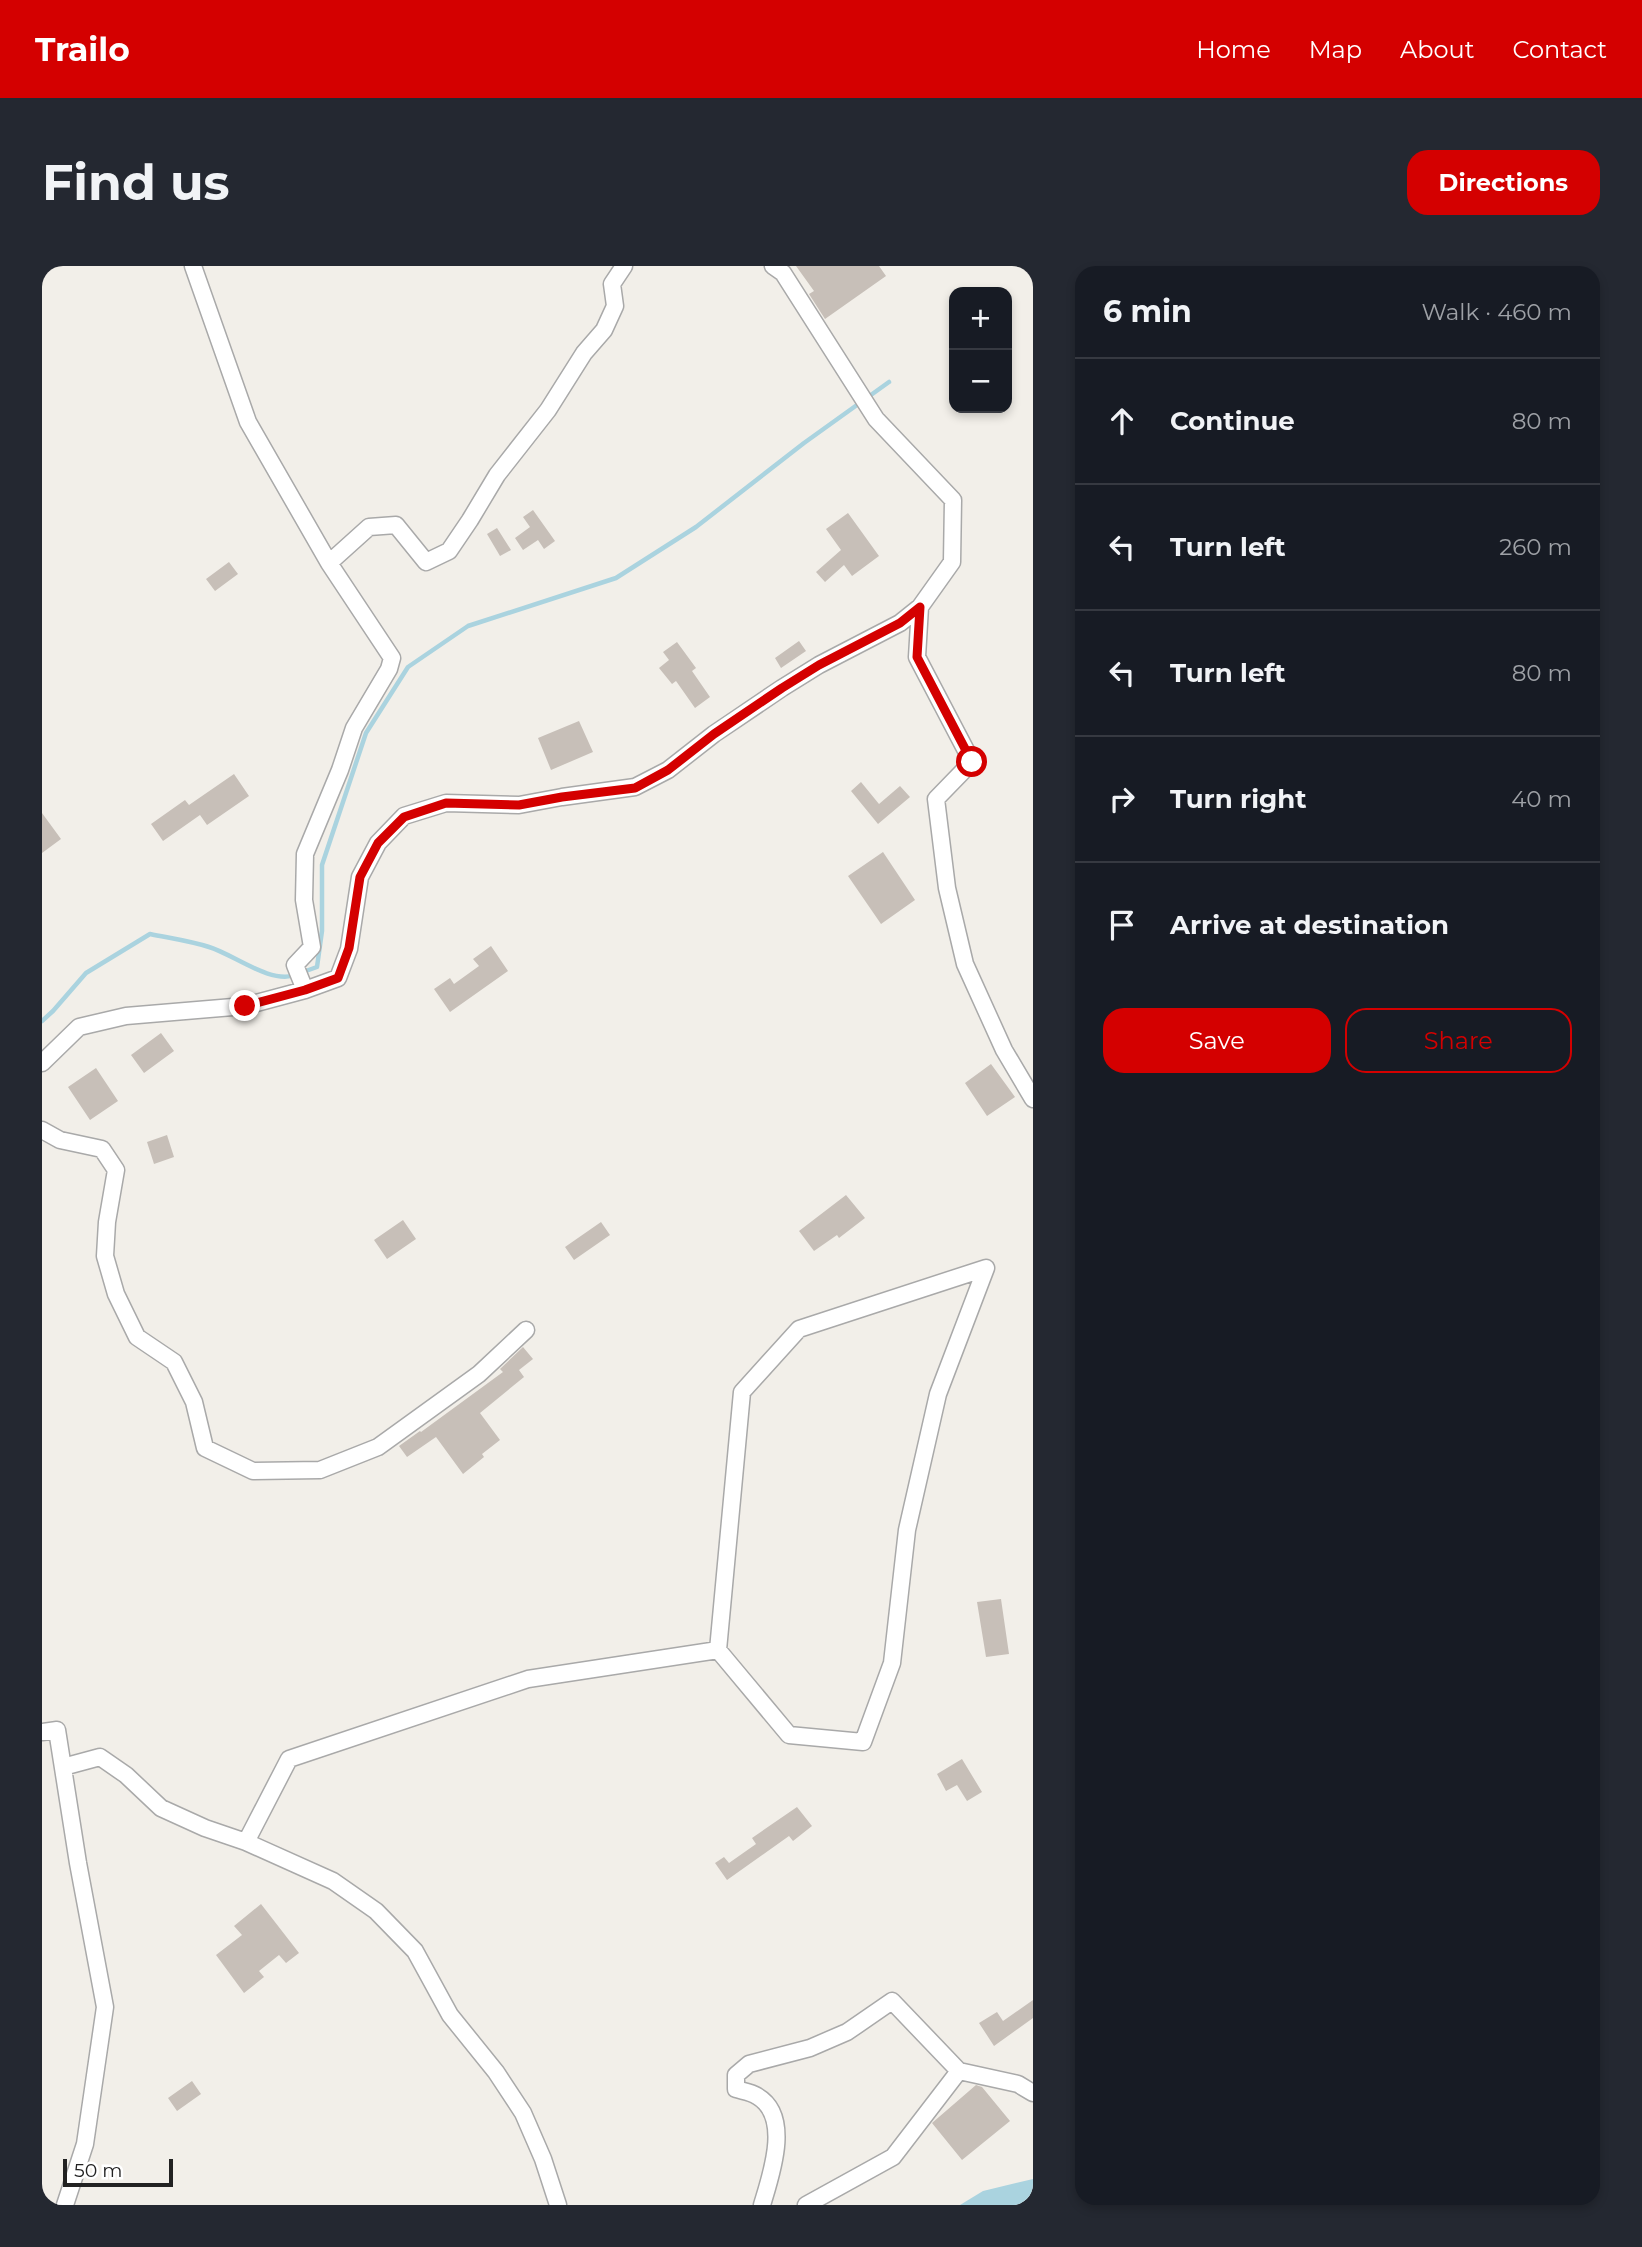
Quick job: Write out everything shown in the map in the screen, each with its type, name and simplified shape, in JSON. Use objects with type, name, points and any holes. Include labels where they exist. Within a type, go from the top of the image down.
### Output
[{"type":"street","points":[[193,266],[248,422],[329,563],[392,658],[389,669],[354,728],[340,770],[304,854],[304,900],[312,947],[295,965],[305,990]]},
{"type":"street","points":[[329,563],[369,527],[396,525],[426,562],[449,551],[497,475],[548,410],[584,353],[604,330],[615,306],[612,284],[624,266]]},
{"type":"street","points":[[42,1063],[79,1027],[126,1016],[245,1006],[338,978],[349,948],[360,877],[378,843],[404,817],[446,803],[519,805],[635,788],[668,770],[714,734],[782,688],[819,665],[900,623],[920,607],[952,562],[953,500],[876,419],[783,273],[773,266]]},
{"type":"street","points":[[920,607],[917,657],[972,762],[936,799],[947,888],[965,964],[1004,1050],[1033,1099]]},
{"type":"street","points":[[42,1130],[60,1140],[102,1149],[116,1170],[107,1222],[105,1256],[116,1294],[137,1337],[174,1362],[194,1402],[205,1448],[253,1471],[320,1470],[378,1447],[479,1374],[526,1330]]},
{"type":"street","points":[[986,1268],[938,1394],[907,1530],[892,1662],[863,1742],[789,1735],[718,1650],[742,1392],[799,1329],[986,1268]]},
{"type":"street","points":[[246,1842],[289,1759],[527,1679],[718,1650]]},
{"type":"street","points":[[42,1732],[57,1730],[105,2007],[85,2144],[65,2205]]},
{"type":"street","points":[[63,1767],[100,1757],[126,1775],[161,1808],[333,1881],[376,1911],[415,1951],[450,2015],[496,2072],[523,2113],[543,2159],[558,2205]]},
{"type":"street","points":[[762,2205],[778,2140],[774,2115],[759,2097],[736,2089],[736,2075],[749,2064],[810,2048],[847,2032],[892,2001],[959,2071],[1018,2084],[1033,2093]]},
{"type":"street","points":[[806,2205],[893,2157],[959,2071]]},
{"type":"water","points":[[1033,2179],[1033,2205],[960,2205],[983,2191]]},
{"type":"building","points":[[796,266],[879,266],[886,276],[825,319],[809,294],[814,291]]},
{"type":"building","points":[[533,510],[555,541],[544,549],[538,540],[523,550],[515,538],[530,527],[523,517]]},
{"type":"building","points":[[848,513],[879,556],[852,576],[844,565],[825,582],[816,572],[841,550],[826,529]]},
{"type":"building","points":[[497,528],[511,550],[500,556],[487,534]]},
{"type":"building","points":[[229,562],[238,574],[215,591],[206,579]]},
{"type":"building","points":[[799,641],[806,651],[781,668],[775,658]]},
{"type":"building","points":[[677,642],[696,668],[692,671],[710,697],[695,708],[676,681],[672,684],[659,668],[669,660],[663,652]]},
{"type":"building","points":[[579,721],[593,752],[551,770],[538,738]]},
{"type":"building","points":[[234,774],[249,796],[207,825],[200,815],[163,841],[151,824],[185,800],[189,805]]},
{"type":"building","points":[[861,782],[879,804],[900,786],[910,797],[878,824],[851,791]]},
{"type":"building","points":[[42,813],[61,839],[42,853]]},
{"type":"building","points":[[883,852],[915,900],[881,924],[848,876]]},
{"type":"building","points":[[491,946],[508,971],[450,1012],[434,989],[450,978],[454,984],[479,966],[473,959]]},
{"type":"building","points":[[161,1033],[174,1051],[144,1073],[131,1055]]},
{"type":"building","points":[[991,1064],[1015,1097],[987,1116],[965,1083]]},
{"type":"building","points":[[96,1068],[118,1101],[90,1120],[68,1087]]},
{"type":"building","points":[[167,1135],[174,1157],[154,1164],[147,1142]]},
{"type":"building","points":[[846,1195],[865,1218],[839,1238],[837,1235],[814,1251],[799,1231]]},
{"type":"building","points":[[403,1220],[416,1239],[387,1259],[374,1240]]},
{"type":"building","points":[[601,1222],[610,1235],[574,1260],[565,1247]]},
{"type":"building","points":[[523,1347],[533,1359],[519,1370],[524,1377],[480,1413],[500,1440],[482,1454],[484,1457],[463,1474],[436,1437],[407,1457],[399,1446],[503,1372],[500,1369]]},
{"type":"building","points":[[1001,1599],[1009,1654],[986,1657],[977,1602]]},
{"type":"building","points":[[962,1759],[982,1792],[967,1801],[957,1785],[946,1791],[937,1774]]},
{"type":"building","points":[[797,1807],[812,1826],[793,1841],[789,1836],[727,1880],[715,1863],[724,1857],[729,1863],[756,1844],[752,1838]]},
{"type":"building","points":[[261,1904],[299,1953],[286,1963],[279,1955],[259,1971],[264,1977],[244,1993],[216,1955],[242,1935],[234,1926]]},
{"type":"building","points":[[1033,2000],[1033,2018],[994,2046],[979,2023],[997,2012],[1003,2021]]},
{"type":"building","points":[[192,2081],[201,2094],[177,2111],[168,2098]]},
{"type":"building","points":[[976,2085],[982,2087],[1010,2121],[962,2160],[932,2123]]},
{"type":"waterway","points":[[303,972],[317,967],[322,931],[322,865],[366,733],[408,667],[468,626],[616,578],[696,527],[804,443],[889,382]]},
{"type":"waterway","points":[[42,1021],[86,973],[150,934],[209,947],[263,972],[285,977],[295,975]]},
{"type":"route","points":[[245,1006],[338,978],[349,948],[360,877],[378,843],[404,817],[446,803],[519,805],[635,788],[668,770],[714,734],[782,688],[819,665],[900,623],[920,607],[917,657],[972,762]]}]
